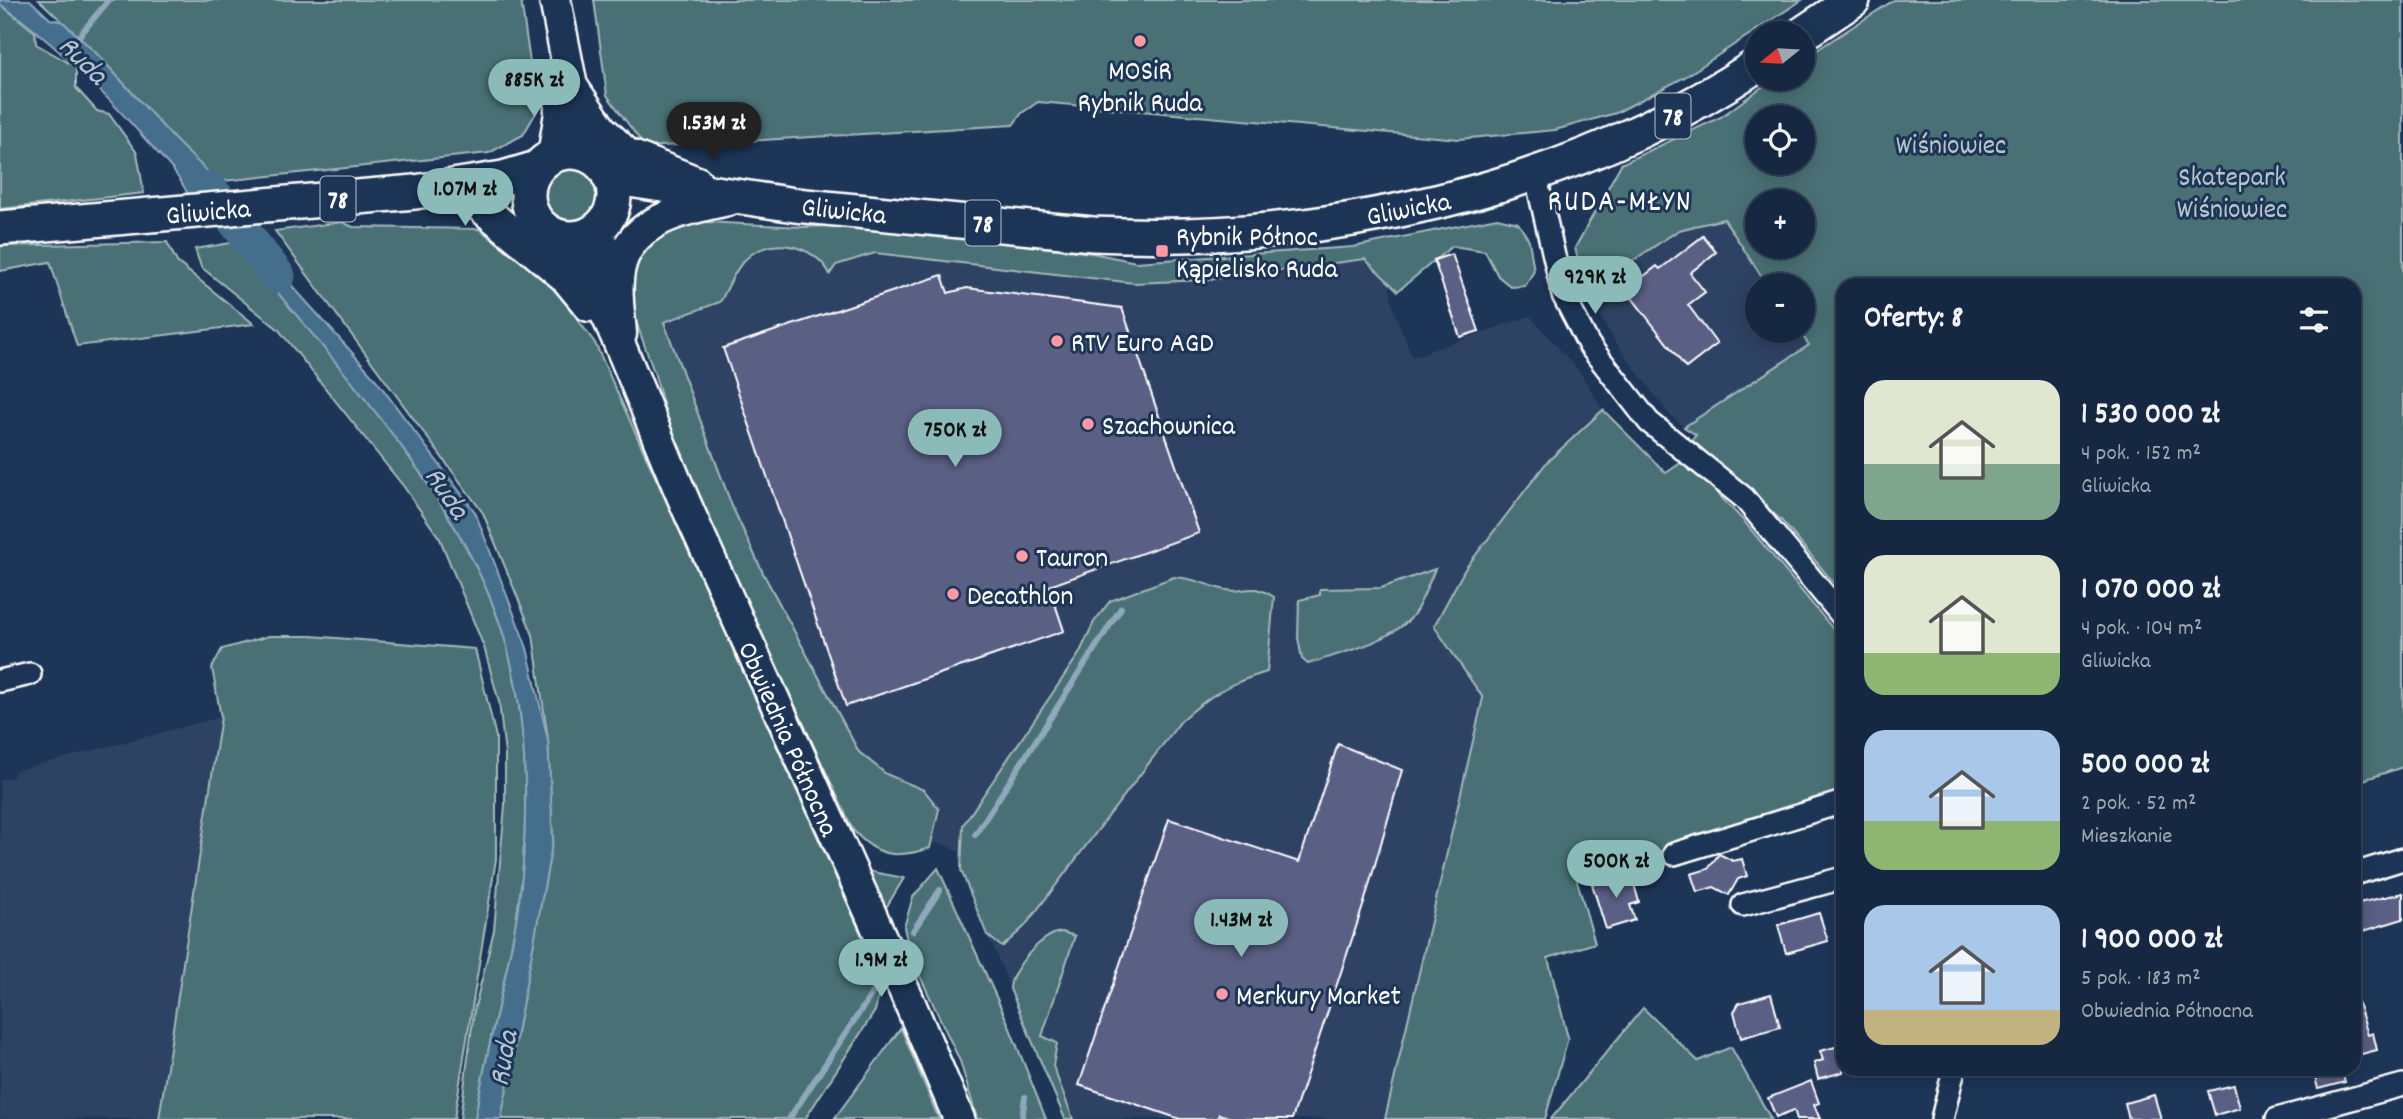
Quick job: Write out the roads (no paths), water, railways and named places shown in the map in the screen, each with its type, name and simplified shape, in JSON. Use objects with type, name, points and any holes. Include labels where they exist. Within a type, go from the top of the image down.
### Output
[{"type":"main road","points":[[555,0],[577,112],[613,199],[604,220]]},
{"type":"main road","points":[[1815,25],[1853,0]]},
{"type":"main road","points":[[562,45],[560,113],[545,162],[529,187],[531,210],[542,227],[565,237]]},
{"type":"main road","name":"Gliwicka","points":[[601,167],[737,198],[1043,230],[1138,235],[1213,232],[1373,215],[1455,198],[1535,173],[1641,132],[1690,107],[1745,73]]},
{"type":"main road","points":[[572,86],[601,130],[627,154],[737,198]]},
{"type":"main road","name":"78","points":[[545,162],[570,152],[601,167]]},
{"type":"main road","name":"Gliwicka","points":[[0,228],[415,192],[503,178],[545,162]]},
{"type":"main road","name":"Gliwicka","points":[[415,192],[468,196],[531,210]]},
{"type":"main road","points":[[468,196],[580,292],[623,356]]},
{"type":"main road","points":[[623,356],[617,282],[629,246],[659,218],[737,198]]},
{"type":"main road","name":"Gliwicka","points":[[604,220],[663,201],[737,198]]},
{"type":"main road","name":"78","points":[[565,237],[586,234],[604,220]]},
{"type":"main road","name":"Obwiednia Północna","points":[[604,220],[602,259],[623,356]]},
{"type":"main road","name":"Obwiednia Północna","points":[[565,237],[581,264],[623,356],[672,475],[915,1013],[958,1119]]},
{"type":"street","points":[[1535,173],[1563,295],[1589,345],[1649,422],[1744,498],[1836,609]]},
{"type":"street","points":[[0,681],[30,674]]},
{"type":"street","points":[[1674,854],[1836,804]]},
{"type":"street","points":[[2361,872],[2403,859]]},
{"type":"street","points":[[1743,905],[1836,879]]},
{"type":"street","points":[[1942,1119],[1952,1076]]},
{"type":"street","points":[[2277,1119],[2403,1085]]},
{"type":"water","points":[[0,0],[30,0],[50,19],[63,22],[97,54],[176,141],[229,192],[188,194],[169,165],[112,103],[58,51],[0,4]]},
{"type":"water","points":[[267,237],[270,257],[286,279],[373,376],[475,512],[527,648],[548,740],[553,839],[501,1119],[475,1119],[509,960],[523,864],[524,753],[518,697],[506,643],[486,588],[459,535],[427,483],[352,382],[236,242]]},
{"type":"waterway","points":[[74,42],[109,0]]},
{"type":"waterway","name":"Ruda","points":[[209,188],[278,276]]},
{"type":"waterway","points":[[975,835],[1121,608]]},
{"type":"waterway","points":[[913,931],[940,890]]},
{"type":"waterway","points":[[789,1119],[875,989]]},
{"type":"waterway","points":[[1022,1119],[1025,1097]]},
{"type":"place","name":"MOSiR Rybnik Ruda","points":[[1140,41]]},
{"type":"place","name":"Rybnik Północ Kąpielisko Ruda","points":[[1162,251]]},
{"type":"place","name":"RTV Euro AGD","points":[[1057,341]]},
{"type":"place","name":"Szachownica","points":[[1088,424]]},
{"type":"place","name":"Tauron","points":[[1022,556]]},
{"type":"place","name":"Decathlon","points":[[953,594]]},
{"type":"place","name":"Merkury Market","points":[[1222,994]]},
{"type":"district","name":"RUDA-MŁYN","points":[[1620,200]]},
{"type":"park label","name":"Wiśniowiec","points":[[1951,143]]},
{"type":"park label","name":"Skatepark Wiśniowiec","points":[[2232,191]]}]
